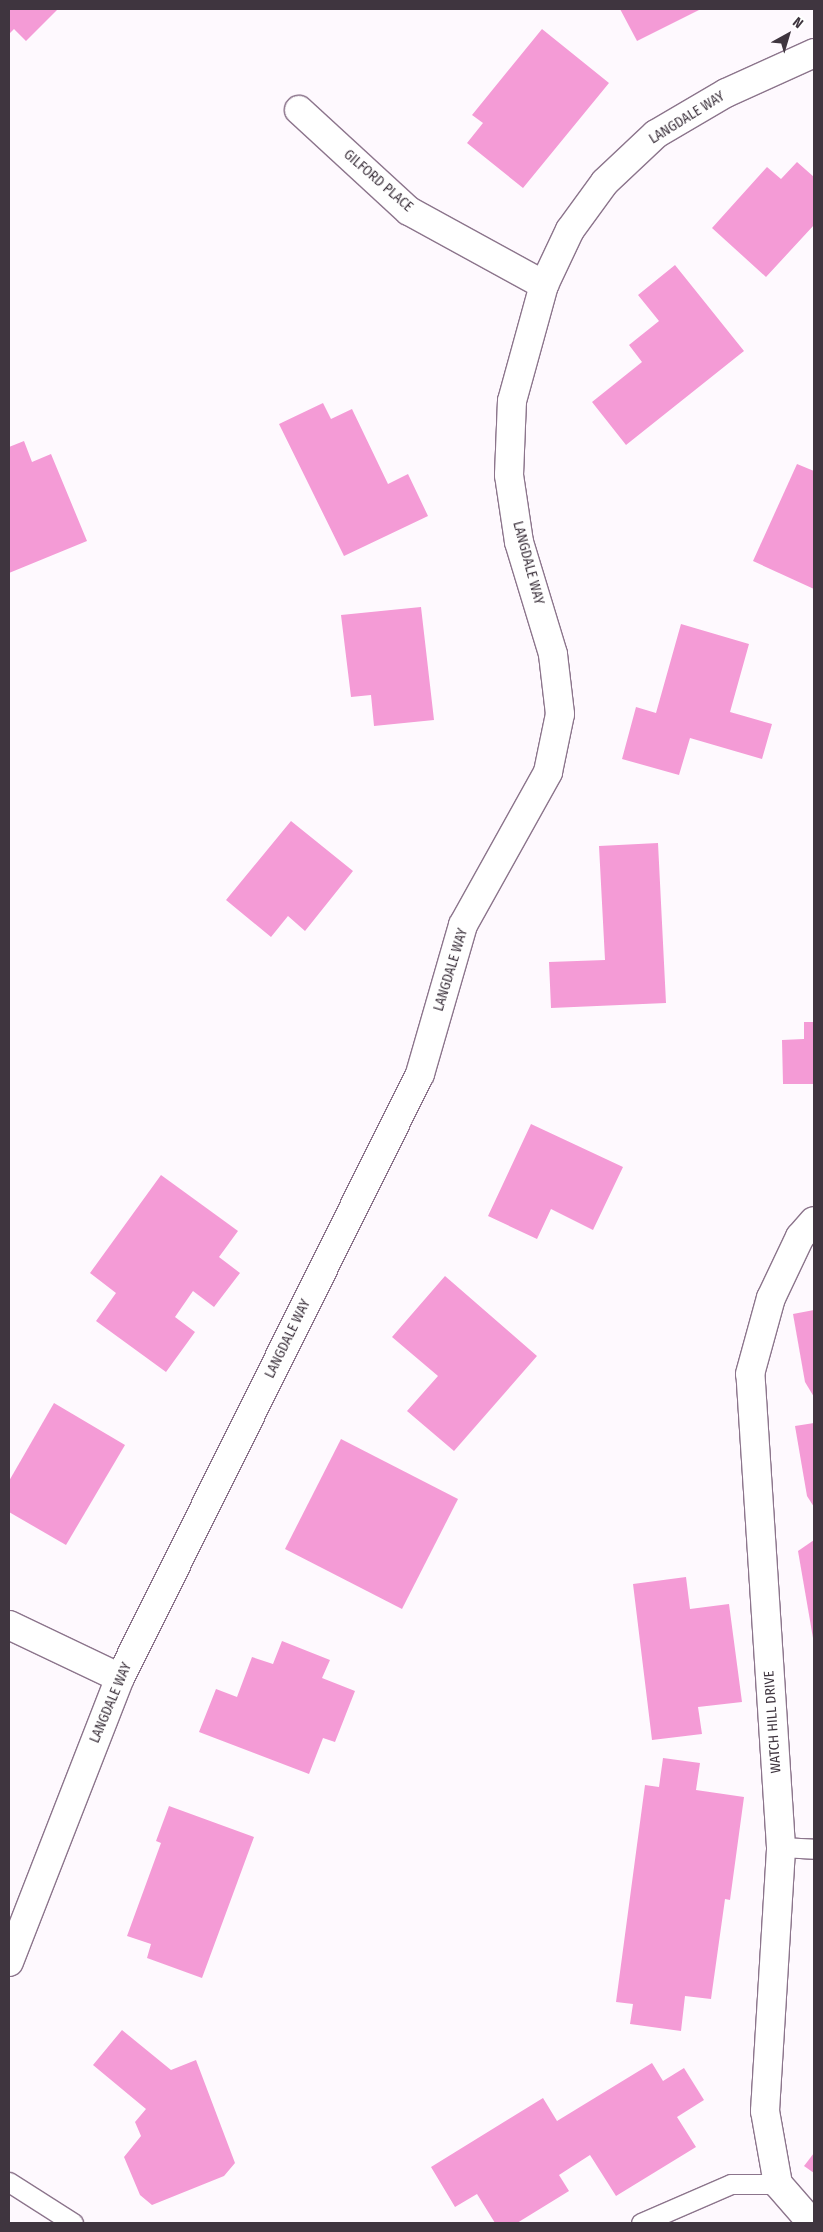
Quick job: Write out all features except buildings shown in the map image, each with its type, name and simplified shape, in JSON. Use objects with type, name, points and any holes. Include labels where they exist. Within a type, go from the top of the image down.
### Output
[{"type":"street","name":"LANGDALE WAY","points":[[9,1962],[120,1678],[420,1074],[463,925],[548,772],[560,714],[553,654],[519,542],[509,475],[512,401],[544,285],[570,230],[605,182],[656,134],[726,93],[814,52]]},
{"type":"street","name":"GILFORD PLACE","points":[[299,110],[409,210],[544,285]]},
{"type":"street","name":"WATCH HILL DRIVE","points":[[778,2184],[765,2111],[781,1847],[750,1374],[771,1298],[800,1237],[814,1220]]},
{"type":"street","points":[[9,1625],[120,1678]]},
{"type":"street","points":[[778,2184],[812,2223]]},
{"type":"lane","points":[[781,1847],[814,1850]]},
{"type":"lane","points":[[9,2182],[73,2223]]},
{"type":"lane","points":[[641,2223],[731,2184],[778,2184]]}]
